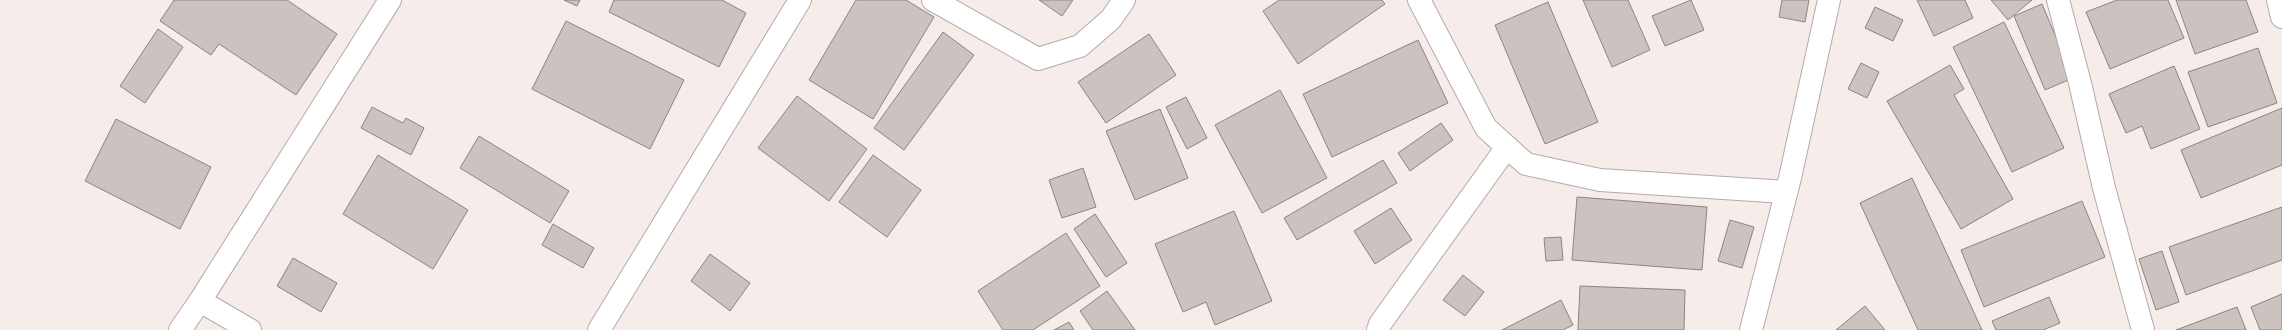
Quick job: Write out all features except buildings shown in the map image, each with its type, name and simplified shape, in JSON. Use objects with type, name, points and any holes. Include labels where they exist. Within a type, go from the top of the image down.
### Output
[{"type":"street","points":[[180,330],[200,301],[390,0]]},
{"type":"street","points":[[599,330],[800,0]]},
{"type":"street","points":[[933,0],[1038,58],[1080,46],[1111,19],[1124,0]]},
{"type":"street","points":[[1419,0],[1486,128],[1526,164],[1600,180],[1786,192]]},
{"type":"street","points":[[1751,330],[1786,192],[1829,0]]},
{"type":"street","points":[[2058,0],[2080,84],[2104,188],[2143,330]]},
{"type":"street","points":[[2278,0],[2282,17]]},
{"type":"street","points":[[1378,330],[1380,324],[1507,147]]},
{"type":"street","points":[[200,301],[250,330]]}]
